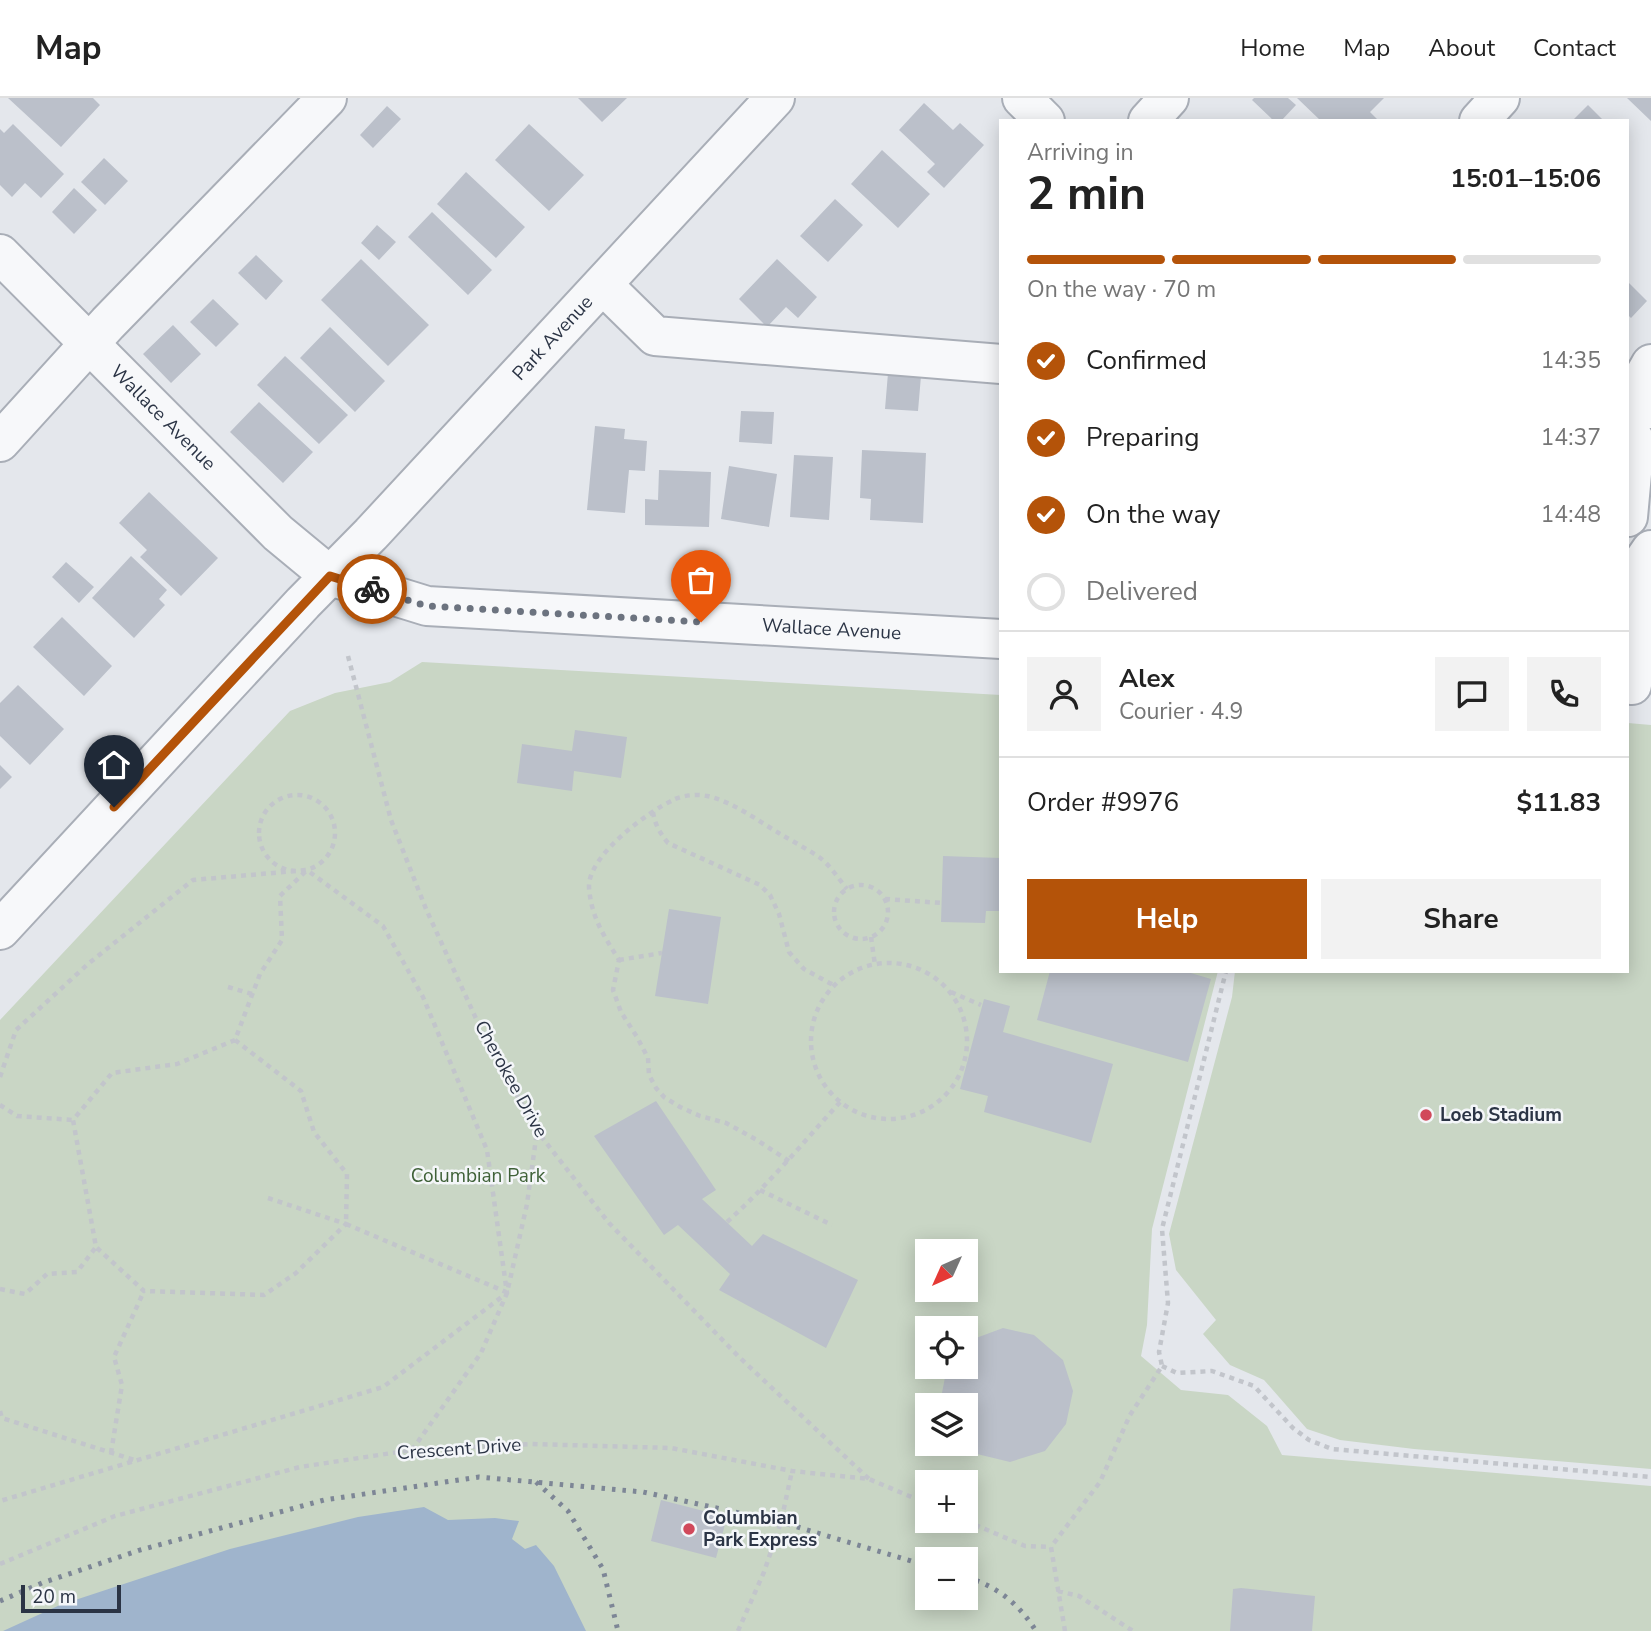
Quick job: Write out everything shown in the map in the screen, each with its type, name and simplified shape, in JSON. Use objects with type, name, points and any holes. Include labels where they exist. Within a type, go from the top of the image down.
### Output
[{"type":"street","points":[[0,442],[90,344],[327,98]]},
{"type":"street","name":"Park Avenue","points":[[330,576],[775,98]]},
{"type":"street","points":[[1022,98],[1043,119]]},
{"type":"street","points":[[1150,119],[1169,98]]},
{"type":"street","points":[[1481,119],[1500,98]]},
{"type":"street","name":"Wallace Avenue","points":[[0,254],[278,533],[330,576],[427,606],[999,639]]},
{"type":"street","points":[[603,285],[655,336],[999,364]]},
{"type":"street","points":[[1629,430],[1635,441],[1629,506]]},
{"type":"street","points":[[1637,685],[1640,556]]},
{"type":"street","points":[[0,930],[330,576]]},
{"type":"path","name":"Cherokee Drive","points":[[348,656],[391,820],[426,909],[484,1036],[537,1131],[609,1223],[739,1357],[869,1479]]},
{"type":"path","points":[[789,1161],[726,1123],[680,1107],[656,1088],[649,1075],[648,1058],[621,1012],[613,990],[619,960],[596,922],[589,886],[596,864],[620,837],[653,812],[677,799],[692,795],[707,796],[728,804],[819,857],[847,889]]},
{"type":"path","points":[[0,1077],[16,1030],[88,964],[193,880],[307,870],[327,857],[333,846],[334,822],[319,802],[309,797],[284,797],[265,813],[260,825],[264,850],[271,860],[282,867],[294,871],[307,870],[383,926],[423,997],[487,1150],[507,1293]]},
{"type":"path","points":[[653,812],[659,833],[668,843],[760,885],[770,895],[779,914],[789,952],[804,969],[835,986]]},
{"type":"path","points":[[235,1040],[302,1091],[313,1132],[347,1174],[346,1224],[296,1273],[264,1295],[144,1291],[96,1247],[73,1120],[111,1073],[177,1063],[235,1040],[260,974],[282,940],[280,896],[307,870]]},
{"type":"path","points":[[855,885],[872,887],[885,899],[888,916],[879,932],[863,939],[854,938],[839,928],[834,911],[840,895],[847,889],[855,885]]},
{"type":"path","points":[[885,899],[942,902]]},
{"type":"path","points":[[871,937],[876,965]]},
{"type":"path","points":[[619,960],[662,953]]},
{"type":"path","points":[[951,992],[963,1014],[968,1039],[964,1064],[953,1087],[935,1105],[913,1116],[888,1120],[863,1114],[841,1102],[824,1085],[814,1063],[811,1040],[814,1016],[825,995],[842,978],[863,967],[887,962],[910,965],[932,975],[951,992],[981,1005]]},
{"type":"path","points":[[1065,1631],[1051,1547],[1100,1482],[1130,1415],[1162,1366],[1159,1352],[1168,1303],[1162,1229],[1226,973]]},
{"type":"path","points":[[228,987],[252,994]]},
{"type":"path","points":[[727,1222],[789,1161],[841,1102]]},
{"type":"path","points":[[0,1105],[18,1116],[73,1120]]},
{"type":"path","points":[[412,1450],[481,1353],[507,1293],[527,1204],[537,1131]]},
{"type":"path","points":[[760,1190],[831,1225]]},
{"type":"path","points":[[268,1198],[346,1224],[507,1293]]},
{"type":"path","points":[[0,1289],[25,1294],[47,1274],[77,1272],[96,1247]]},
{"type":"path","points":[[111,1453],[122,1385],[114,1357],[144,1291]]},
{"type":"path","points":[[0,1501],[383,1387],[507,1293]]},
{"type":"path","points":[[1162,1366],[1177,1373],[1212,1371],[1255,1386],[1293,1428],[1309,1440],[1332,1450],[1651,1477]]},
{"type":"path","points":[[0,1411],[2,1418],[135,1460]]},
{"type":"path","name":"Crescent Drive","points":[[0,1563],[115,1516],[300,1466],[412,1450],[531,1444],[671,1448],[792,1471],[869,1479],[915,1498]]},
{"type":"path","points":[[738,1631],[764,1572],[792,1471]]},
{"type":"path","points":[[978,1526],[1024,1546],[1051,1547]]},
{"type":"path","points":[[1058,1591],[1079,1596],[1133,1631]]},
{"type":"green space","name":"Columbian Park","points":[[422,662],[999,695],[999,973],[1217,973],[1152,1229],[1147,1325],[1141,1356],[1181,1390],[1228,1395],[1267,1426],[1282,1455],[1651,1486],[1651,1631],[0,1631],[0,1020],[290,711],[335,693],[390,682]]},
{"type":"green space","name":"Loeb Stadium","points":[[1629,723],[1651,725],[1651,1469],[1340,1440],[1307,1429],[1264,1380],[1230,1365],[1203,1334],[1216,1320],[1176,1270],[1169,1234],[1232,997],[1235,973],[1629,973]]},
{"type":"water","points":[[424,1507],[448,1520],[495,1518],[519,1521],[512,1539],[525,1549],[536,1545],[554,1566],[586,1631],[3,1631],[60,1605],[230,1549],[358,1517]]},
{"type":"building","points":[[8,98],[93,98],[100,105],[61,147]]},
{"type":"building","points":[[578,98],[627,98],[602,122]]},
{"type":"building","points":[[1288,98],[1296,105],[1283,119],[1272,119],[1252,100]]},
{"type":"building","points":[[1297,98],[1384,98],[1370,112],[1377,119],[1319,119]]},
{"type":"building","points":[[1627,98],[1651,98],[1651,121]]},
{"type":"building","points":[[924,103],[953,130],[960,123],[984,145],[944,188],[927,172],[935,164],[899,130]]},
{"type":"building","points":[[1588,105],[1602,119],[1574,119]]},
{"type":"building","points":[[387,106],[401,119],[373,148],[360,135]]},
{"type":"building","points":[[13,124],[64,174],[41,198],[25,183],[12,197],[0,185],[0,129],[4,133]]},
{"type":"building","points":[[529,124],[584,175],[549,211],[495,160]]},
{"type":"building","points":[[882,150],[930,194],[898,228],[851,184]]},
{"type":"building","points":[[104,158],[128,181],[105,205],[81,182]]},
{"type":"building","points":[[466,172],[525,227],[496,258],[437,204]]},
{"type":"building","points":[[74,188],[97,210],[74,234],[52,212]]},
{"type":"building","points":[[835,199],[863,225],[828,262],[800,236]]},
{"type":"building","points":[[432,212],[492,270],[468,295],[408,237]]},
{"type":"building","points":[[377,225],[396,242],[379,260],[361,243]]},
{"type":"building","points":[[256,255],[283,281],[266,300],[238,273]]},
{"type":"building","points":[[361,259],[429,325],[388,366],[321,300]]},
{"type":"building","points":[[777,259],[817,297],[798,318],[786,307],[767,327],[739,299]]},
{"type":"building","points":[[1629,283],[1647,301],[1631,318],[1629,316]]},
{"type":"building","points":[[213,299],[239,324],[216,347],[190,322]]},
{"type":"building","points":[[173,325],[201,354],[171,383],[143,354]]},
{"type":"building","points":[[330,327],[385,381],[355,412],[300,358]]},
{"type":"building","points":[[285,356],[348,415],[319,444],[257,385]]},
{"type":"building","points":[[888,373],[921,376],[918,411],[885,409]]},
{"type":"building","points":[[259,402],[313,452],[283,483],[230,432]]},
{"type":"building","points":[[741,411],[774,412],[772,444],[739,442]]},
{"type":"building","points":[[595,426],[625,429],[624,439],[647,441],[645,471],[629,470],[625,513],[587,510]]},
{"type":"building","points":[[862,450],[926,453],[923,523],[870,520],[871,499],[860,498]]},
{"type":"building","points":[[794,455],[833,457],[829,520],[790,517]]},
{"type":"building","points":[[729,466],[777,474],[769,527],[721,519]]},
{"type":"building","points":[[659,470],[711,472],[709,527],[645,525],[645,499],[658,500]]},
{"type":"building","points":[[149,492],[218,558],[181,596],[140,557],[147,550],[119,523]]},
{"type":"building","points":[[131,556],[167,590],[159,599],[165,605],[134,638],[92,598]]},
{"type":"building","points":[[66,562],[94,587],[79,603],[52,577]]},
{"type":"building","points":[[62,617],[112,666],[84,696],[33,647]]},
{"type":"building","points":[[18,685],[64,729],[30,765],[0,736],[0,703]]},
{"type":"building","points":[[575,730],[627,737],[621,778],[574,771],[572,791],[517,783],[522,744],[572,751]]},
{"type":"building","points":[[0,765],[12,777],[0,789]]},
{"type":"building","points":[[943,856],[999,858],[999,911],[986,911],[985,923],[941,922]]},
{"type":"building","points":[[669,909],[721,917],[708,1004],[655,996]]},
{"type":"building","points":[[1049,973],[1191,973],[1211,979],[1188,1062],[1037,1020]]},
{"type":"building","points":[[984,999],[1010,1006],[1003,1032],[1113,1064],[1091,1143],[984,1112],[988,1096],[960,1089]]},
{"type":"building","points":[[656,1101],[716,1190],[702,1199],[752,1246],[763,1234],[858,1280],[826,1348],[719,1290],[730,1274],[678,1225],[664,1235],[594,1136]]},
{"type":"building","points":[[1003,1328],[1034,1335],[1063,1360],[1073,1391],[1066,1424],[1045,1451],[1010,1462],[978,1454],[978,1393],[942,1393],[945,1379],[978,1379],[978,1337]]},
{"type":"building","name":"Columbian Park Express","points":[[661,1500],[727,1517],[716,1558],[651,1541]]},
{"type":"building","points":[[1233,1589],[1315,1596],[1312,1631],[1230,1631]]},
{"type":"railway","points":[[0,1601],[42,1583],[140,1550],[324,1500],[479,1477],[643,1492],[781,1522],[915,1562]]},
{"type":"railway","points":[[536,1482],[568,1511],[603,1569],[618,1631]]},
{"type":"railway","points":[[978,1581],[1006,1597],[1036,1631]]},
{"type":"way so far","points":[[372,589],[427,606],[701,622]]},
{"type":"place","name":"Loeb Stadium","points":[[1426,1115]]},
{"type":"place","name":"Columbian Park Express","points":[[689,1529]]},
{"type":"route","points":[[114,807],[330,576],[372,589]]}]
